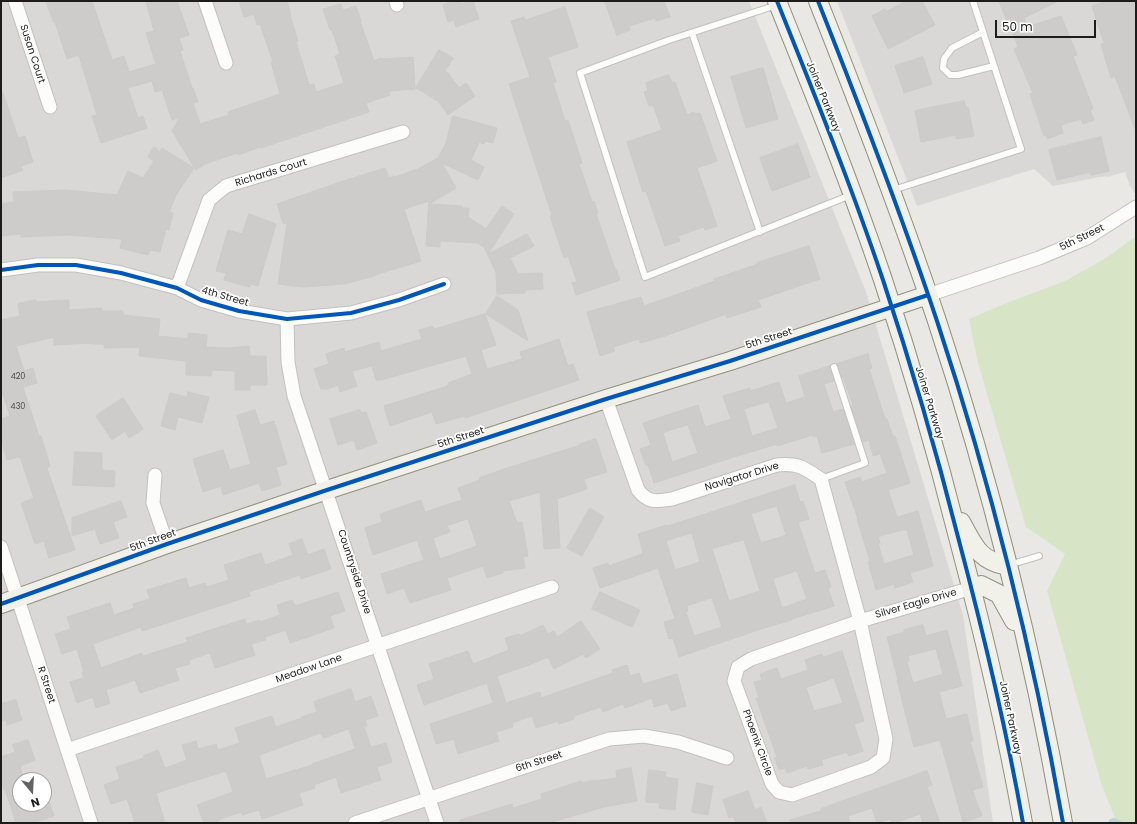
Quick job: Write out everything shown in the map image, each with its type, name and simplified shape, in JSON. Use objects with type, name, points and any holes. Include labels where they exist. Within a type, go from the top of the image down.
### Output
[{"type":"main road","points":[[818,1],[892,190],[928,295],[966,416],[988,493],[1026,644],[1050,751],[1063,823]]},
{"type":"main road","name":"Joiner Parkway","points":[[783,2],[892,307],[928,426],[950,502],[988,652],[1023,823]]},
{"type":"main road","name":"5th Street","points":[[9,602],[167,544],[327,490],[928,295]]},
{"type":"main road","points":[[950,502],[979,553],[996,564],[1007,566]]},
{"type":"main road","points":[[972,588],[981,585],[999,594],[1026,644]]},
{"type":"street","name":"Susan Court","points":[[15,1],[50,107]]},
{"type":"street","points":[[205,1],[226,63]]},
{"type":"street","name":"Richards Court","points":[[177,288],[209,200],[226,186],[403,132]]},
{"type":"street","name":"5th Street","points":[[928,295],[1039,258],[1080,241],[1116,221],[1136,207]]},
{"type":"street","name":"4th Street","points":[[1,270],[38,265],[76,265],[121,273],[177,288],[201,300],[239,311],[287,319],[351,313],[399,300],[444,284]]},
{"type":"street","name":"Countryside Drive","points":[[287,319],[288,362],[294,396],[327,490],[437,823]]},
{"type":"street","name":"Navigator Drive","points":[[606,399],[638,490],[644,497],[654,501],[672,499],[777,464],[792,464],[805,468],[821,479]]},
{"type":"street","points":[[155,475],[153,503],[167,544]]},
{"type":"street","points":[[821,479],[860,621]]},
{"type":"street","name":"R Street","points":[[1,547],[9,602],[67,750],[91,823]]},
{"type":"street","name":"Meadow Lane","points":[[67,750],[552,587]]},
{"type":"street","name":"Silver Eagle Drive","points":[[860,621],[972,588]]},
{"type":"street","name":"Phoenix Circle","points":[[860,621],[886,739],[883,758],[871,767],[792,795],[779,792],[772,784],[734,681],[738,667],[751,659],[860,621]]},
{"type":"street","name":"6th Street","points":[[355,823],[609,739],[644,736],[678,742],[727,758]]},
{"type":"lane","points":[[892,190],[1021,149],[973,1]]},
{"type":"lane","points":[[783,2],[580,72],[645,277],[853,195]]},
{"type":"lane","points":[[983,32],[952,48],[944,59],[943,68],[950,75],[958,75],[994,66]]},
{"type":"lane","points":[[692,33],[760,232]]},
{"type":"lane","points":[[821,479],[865,463],[834,367]]},
{"type":"lane","points":[[1007,566],[1039,556]]},
{"type":"shaded area","points":[[1,1],[749,1],[866,292],[963,615],[993,823],[1,823]]},
{"type":"shaded area","points":[[837,1],[1136,1],[1136,195],[1130,186],[1125,172],[1107,177],[1053,186],[1034,169],[917,206]]},
{"type":"green space","points":[[1136,236],[1136,823],[1117,823],[1101,783],[1047,591],[1065,554],[1026,527],[978,363],[969,319],[1065,281],[1106,258]]},
{"type":"building","points":[[46,1],[92,1],[112,60],[124,56],[129,72],[156,64],[146,33],[154,31],[146,1],[177,1],[189,35],[179,38],[183,50],[180,51],[198,102],[193,103],[200,124],[229,115],[228,112],[280,94],[271,62],[273,62],[260,24],[257,25],[254,14],[244,17],[239,1],[287,1],[298,41],[296,42],[309,85],[314,84],[316,92],[344,83],[335,56],[340,54],[323,9],[341,4],[343,10],[356,6],[374,61],[382,58],[413,57],[415,89],[389,91],[390,95],[366,103],[369,112],[261,148],[260,147],[238,155],[237,153],[205,164],[196,170],[172,131],[180,117],[172,120],[162,90],[155,92],[152,81],[128,88],[138,118],[143,116],[147,128],[101,143],[92,116],[97,115],[80,59],[78,55],[67,59],[55,22]]},
{"type":"building","points":[[460,1],[461,4],[473,1],[479,19],[456,27],[454,20],[448,22],[443,5]]},
{"type":"building","points":[[605,1],[664,1],[670,17],[656,21],[655,18],[629,26],[630,30],[617,35]]},
{"type":"building","points":[[907,1],[922,1],[935,25],[888,49],[872,16],[885,9],[886,11]]},
{"type":"building","points":[[999,1],[1058,1],[1024,18],[1027,27],[1061,16],[1077,55],[1073,56],[1093,109],[1090,110],[1094,120],[1083,124],[1081,119],[1061,125],[1063,133],[1047,139],[1046,135],[1044,136],[1030,94],[1033,93],[1014,49],[1018,47]]},
{"type":"building","points":[[1109,1],[1134,1],[1136,6],[1135,129],[1115,76],[1111,78],[1101,44],[1104,43],[1092,6]]},
{"type":"building","points":[[565,7],[578,47],[548,57],[556,82],[553,83],[565,121],[568,120],[582,163],[579,164],[592,202],[594,201],[598,213],[596,214],[620,280],[576,295],[572,283],[577,282],[568,256],[564,258],[550,216],[552,215],[509,84],[530,77],[511,21],[524,17],[525,20]]},
{"type":"building","points":[[439,50],[453,58],[445,71],[459,88],[466,83],[475,96],[448,115],[439,102],[416,88]]},
{"type":"building","points":[[923,57],[932,84],[904,93],[895,66]]},
{"type":"building","points":[[763,68],[778,119],[746,128],[731,77]]},
{"type":"building","points":[[669,75],[672,83],[675,82],[687,115],[694,112],[695,114],[700,113],[717,161],[697,168],[717,226],[705,230],[704,227],[678,236],[680,241],[665,246],[646,191],[643,192],[627,142],[662,130],[653,105],[649,106],[644,92],[648,91],[646,83]]},
{"type":"building","points":[[1,93],[3,93],[18,138],[25,136],[33,162],[21,166],[23,170],[1,178]]},
{"type":"building","points":[[964,101],[966,108],[968,107],[974,136],[956,139],[956,135],[921,142],[915,111]]},
{"type":"building","points":[[453,116],[497,128],[493,143],[485,141],[484,144],[479,142],[471,160],[484,167],[478,180],[442,163],[456,188],[429,204],[462,206],[462,208],[469,208],[468,217],[486,229],[502,206],[514,214],[488,254],[527,234],[534,246],[510,258],[518,274],[542,273],[543,289],[525,290],[525,293],[497,294],[496,272],[484,247],[478,243],[440,241],[440,247],[426,246],[429,201],[404,209],[421,261],[375,276],[344,284],[303,287],[278,284],[287,224],[283,223],[277,204],[385,168],[389,178],[418,169],[438,158],[446,143]]},
{"type":"building","points":[[1101,137],[1109,171],[1091,175],[1090,172],[1057,180],[1049,150]]},
{"type":"building","points":[[798,144],[810,177],[772,191],[760,158]]},
{"type":"building","points":[[154,147],[160,152],[162,148],[194,168],[176,195],[169,212],[173,213],[169,230],[166,229],[160,252],[150,250],[148,255],[120,248],[122,239],[67,235],[21,237],[21,234],[1,236],[1,204],[14,202],[13,192],[66,190],[117,195],[128,171],[143,178],[154,161],[148,157]]},
{"type":"building","points":[[249,214],[276,224],[258,286],[251,284],[250,287],[224,280],[226,273],[216,271],[228,230],[242,234]]},
{"type":"building","points":[[809,246],[820,279],[758,300],[761,307],[727,318],[726,314],[665,336],[640,343],[639,339],[613,347],[615,351],[600,356],[587,312],[641,297],[644,306],[715,281],[714,279],[758,264],[757,263]]},
{"type":"building","points":[[497,296],[518,310],[528,341],[486,314]]},
{"type":"building","points":[[36,300],[36,302],[69,300],[69,310],[102,308],[102,311],[123,311],[123,315],[160,319],[158,336],[188,339],[188,333],[207,335],[206,347],[229,348],[249,346],[250,356],[266,356],[267,385],[250,385],[250,390],[235,390],[235,371],[212,370],[211,376],[186,375],[186,361],[139,356],[140,347],[104,348],[104,344],[91,343],[54,345],[54,337],[16,346],[24,371],[33,368],[37,383],[23,387],[39,436],[41,436],[50,466],[47,468],[75,550],[49,558],[44,541],[35,544],[21,503],[34,498],[20,457],[7,460],[1,438],[1,419],[10,416],[1,389],[1,320],[20,316],[18,304]]},
{"type":"building","points":[[485,314],[496,345],[481,350],[487,369],[522,359],[520,352],[559,339],[568,366],[573,364],[579,380],[465,418],[465,416],[436,424],[432,412],[390,426],[384,406],[448,386],[448,383],[472,374],[466,356],[381,380],[376,380],[372,366],[352,371],[357,386],[340,392],[338,385],[328,389],[321,389],[314,369],[329,364],[326,354],[344,348],[345,352],[379,342],[381,351],[422,339],[419,330],[433,326],[434,329]]},
{"type":"building","points":[[868,354],[872,368],[869,369],[885,419],[887,419],[893,437],[895,436],[910,483],[888,490],[897,517],[918,511],[933,566],[910,573],[913,582],[895,588],[894,584],[876,590],[868,562],[870,561],[858,519],[845,482],[860,477],[862,482],[887,473],[880,454],[873,456],[869,440],[863,442],[851,406],[853,405],[837,364]],"holes":[[[907,530],[914,555],[884,564],[878,543],[880,543],[878,537]]]},
{"type":"building","points":[[830,366],[834,381],[824,384],[833,412],[843,409],[854,444],[822,453],[817,436],[813,437],[813,435],[777,446],[777,444],[654,483],[648,465],[646,466],[640,449],[651,445],[643,423],[698,405],[705,427],[731,419],[723,396],[750,388],[750,391],[779,382],[786,403],[805,397],[799,376]],"holes":[[[769,402],[778,428],[752,436],[744,409]],[[688,425],[698,453],[672,462],[663,433]]]},
{"type":"building","points":[[188,392],[209,397],[202,423],[178,417],[175,430],[161,426],[170,393],[187,397]]},
{"type":"building","points":[[123,398],[143,429],[129,438],[125,431],[112,440],[96,416]]},
{"type":"building","points":[[255,410],[260,425],[274,421],[287,464],[276,467],[281,485],[262,491],[259,483],[223,495],[221,486],[203,492],[193,459],[223,450],[230,470],[251,464],[237,416]]},
{"type":"building","points":[[360,410],[361,413],[366,412],[377,443],[357,450],[354,440],[338,445],[330,419]]},
{"type":"building","points":[[596,439],[607,472],[584,479],[587,489],[557,499],[560,548],[544,549],[540,492],[509,501],[517,523],[522,522],[528,556],[523,557],[525,568],[502,571],[503,573],[487,578],[483,566],[447,578],[451,590],[410,603],[404,588],[387,594],[381,574],[424,560],[417,540],[373,555],[365,528],[382,522],[380,514],[421,500],[425,512],[462,500],[458,488],[480,480],[479,478],[581,445],[580,444]],"holes":[[[468,519],[477,546],[440,559],[433,538],[450,532],[447,526]]]},
{"type":"building","points":[[75,452],[102,453],[102,470],[115,471],[114,487],[73,485]]},
{"type":"building","points":[[795,485],[800,502],[803,501],[809,519],[798,522],[815,573],[825,570],[831,587],[828,588],[834,606],[679,657],[673,638],[669,639],[664,622],[675,619],[658,568],[600,588],[593,568],[608,563],[609,566],[642,554],[643,552],[638,534]],"holes":[[[777,506],[786,535],[761,543],[751,514]],[[692,533],[700,562],[675,570],[666,541]],[[744,540],[760,591],[729,601],[712,549]],[[797,571],[807,599],[782,608],[773,579]],[[712,598],[722,627],[694,636],[686,612],[688,611],[687,606]]]},
{"type":"building","points":[[121,501],[127,517],[113,522],[119,538],[100,544],[95,529],[72,536],[72,518]]},
{"type":"building","points":[[590,508],[604,517],[582,556],[567,548]]},
{"type":"building","points":[[302,539],[308,555],[324,549],[331,569],[301,579],[300,575],[249,592],[250,596],[142,631],[141,627],[93,644],[101,668],[142,653],[143,656],[188,642],[186,638],[245,619],[246,624],[260,620],[260,622],[280,615],[277,605],[292,600],[295,606],[338,592],[345,611],[330,616],[334,628],[290,643],[286,630],[265,637],[266,640],[251,644],[255,655],[215,668],[210,653],[189,660],[190,664],[175,668],[179,680],[140,693],[135,680],[106,690],[110,703],[96,708],[93,697],[77,703],[70,682],[84,678],[82,672],[84,672],[77,649],[62,654],[55,634],[71,629],[67,617],[110,603],[114,615],[134,608],[133,604],[150,599],[147,590],[186,578],[189,588],[205,583],[207,587],[229,580],[224,565],[261,553],[265,565],[293,555],[289,544]]},
{"type":"building","points":[[600,592],[640,610],[632,627],[592,609]]},
{"type":"building","points":[[581,621],[600,649],[586,658],[583,654],[554,669],[548,657],[497,676],[506,703],[540,692],[541,698],[613,673],[612,670],[627,665],[630,676],[639,673],[643,684],[677,674],[686,706],[671,711],[668,703],[654,707],[652,698],[625,708],[623,704],[603,712],[601,707],[574,716],[574,719],[559,724],[558,721],[536,728],[532,716],[512,723],[513,727],[496,732],[499,741],[458,754],[454,739],[436,744],[430,724],[493,703],[487,683],[424,705],[417,685],[434,679],[429,664],[468,651],[473,664],[509,650],[505,638],[519,634],[520,636],[543,625],[548,634],[554,631],[557,637]]},
{"type":"building","points":[[923,625],[926,636],[947,630],[962,686],[939,692],[946,719],[967,714],[973,741],[970,741],[983,787],[972,790],[982,816],[963,822],[940,740],[914,747],[887,637],[904,632],[904,630]],"holes":[[[936,649],[943,674],[913,683],[907,662],[909,661],[908,656]]]},
{"type":"building","points":[[842,651],[864,721],[854,724],[863,751],[849,756],[847,752],[821,760],[823,765],[808,769],[807,766],[787,773],[785,768],[779,770],[774,758],[777,757],[756,698],[759,698],[754,682],[762,680],[760,674],[777,668],[781,679],[808,670],[805,660],[822,654],[823,657]],"holes":[[[834,678],[843,703],[814,711],[806,688]]]},
{"type":"building","points":[[351,689],[355,702],[371,696],[378,716],[365,720],[367,726],[364,727],[371,747],[386,743],[392,762],[377,767],[381,780],[341,793],[336,777],[314,785],[315,788],[299,793],[303,805],[262,819],[259,810],[242,815],[241,812],[218,820],[219,823],[204,823],[197,805],[233,792],[226,771],[156,793],[165,823],[135,823],[127,799],[111,804],[104,785],[120,779],[116,767],[144,758],[143,756],[158,750],[165,768],[187,760],[182,745],[196,741],[198,749],[216,744],[218,750],[240,743],[235,728],[272,716],[276,727],[317,712],[314,702]],"holes":[[[349,729],[355,749],[312,765],[266,779],[259,755],[321,733],[323,738]]]},
{"type":"building","points":[[16,700],[22,720],[7,725],[6,720],[1,721],[1,704]]},
{"type":"building","points":[[28,740],[35,760],[20,766],[22,772],[12,772],[12,811],[1,780],[1,757],[15,752],[13,745]]},
{"type":"building","points":[[631,768],[637,801],[604,807],[549,823],[460,823],[460,820],[512,804],[513,808],[542,799],[541,794],[581,781],[582,783],[617,778],[616,771]]},
{"type":"building","points":[[649,770],[666,772],[665,777],[678,779],[675,810],[659,808],[660,803],[646,802]]},
{"type":"building","points":[[927,771],[932,785],[927,787],[940,823],[923,823],[920,814],[894,823],[892,823],[890,819],[877,823],[872,808],[848,816],[850,823],[790,823],[790,820],[821,811],[821,809]]},
{"type":"building","points":[[697,783],[713,786],[708,815],[692,812]]},
{"type":"building","points":[[748,791],[755,810],[761,807],[767,823],[736,823],[733,816],[729,818],[723,800]]},
{"type":"building","points":[[52,810],[54,816],[32,823],[16,823],[12,812],[52,812]]},
{"type":"waterway","points":[[1111,821],[1114,820],[1120,823]]},
{"type":"cycle path","points":[[777,1],[858,209],[883,280],[923,407],[985,643],[1002,715],[1023,823]]},
{"type":"cycle path","points":[[818,1],[895,200],[957,382],[1009,569],[1038,696],[1063,823]]},
{"type":"cycle path","points":[[1,270],[38,265],[76,265],[121,273],[177,288],[201,300],[239,311],[287,319],[351,313],[399,300],[444,284]]},
{"type":"cycle path","points":[[1,604],[167,544],[327,490],[606,399],[730,361],[928,295]]}]
